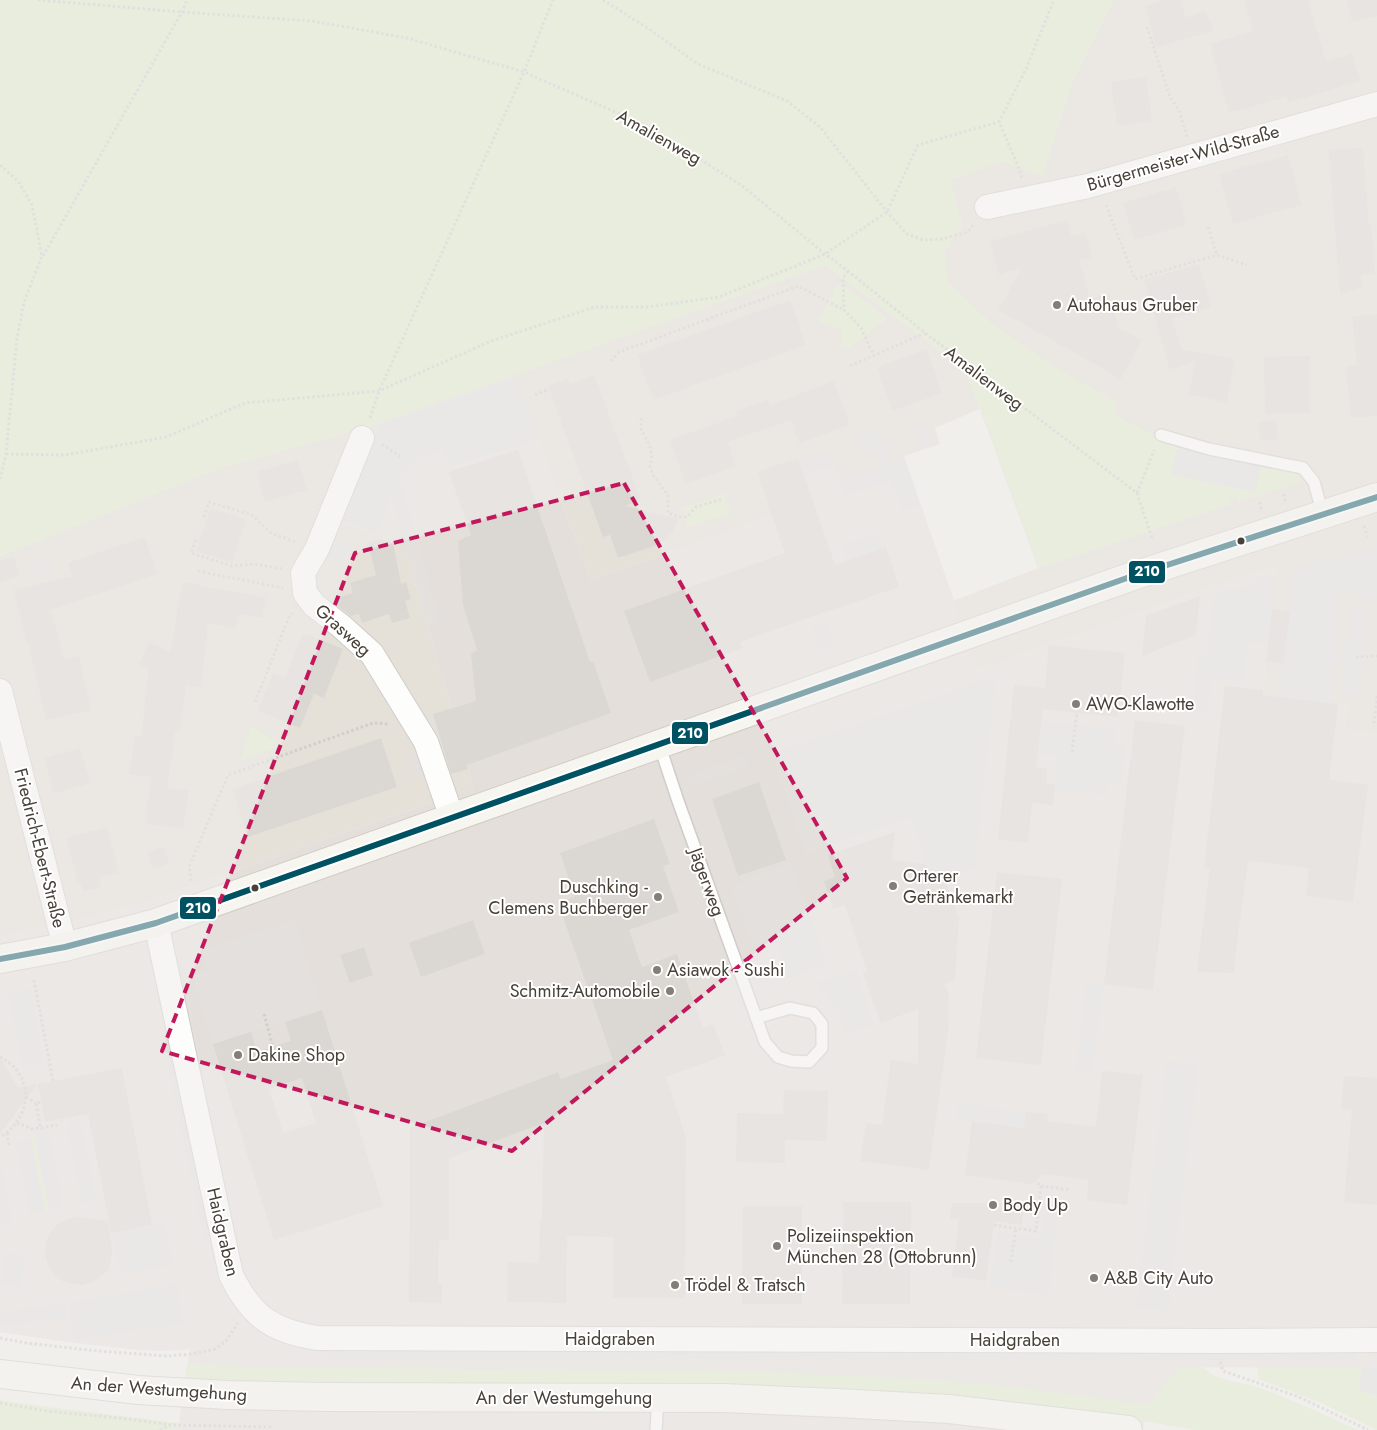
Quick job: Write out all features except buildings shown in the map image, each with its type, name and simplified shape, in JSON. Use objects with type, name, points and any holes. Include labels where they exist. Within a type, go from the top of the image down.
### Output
[{"type":"main road","points":[[0,959],[65,947],[156,923],[1163,566],[1377,497]]},
{"type":"main road","name":"An der Westumgehung","points":[[0,1374],[138,1390],[228,1395],[724,1398],[838,1402],[940,1408],[1128,1430]]},
{"type":"street","name":"Bürgermeister-Wild-Straße","points":[[987,207],[1097,183],[1377,104]]},
{"type":"street","points":[[304,583],[316,549],[370,440]]},
{"type":"street","name":"Grasweg","points":[[304,583],[314,605],[372,654],[426,742],[452,818]]},
{"type":"street","name":"Friedrich-Ebert-Straße","points":[[0,691],[65,947]]},
{"type":"street","name":"Haidgraben","points":[[156,923],[231,1275],[239,1293],[249,1306],[267,1321],[284,1331],[317,1338],[1377,1340]]},
{"type":"lane","points":[[1160,435],[1196,446],[1303,468],[1314,482],[1323,515]]},
{"type":"lane","name":"Jägerweg","points":[[660,744],[667,770],[756,1018],[765,1042],[778,1057],[791,1061],[810,1062],[822,1048],[822,1024],[812,1013],[790,1008],[756,1018]]},
{"type":"lane","points":[[656,1430],[658,1398]]},
{"type":"path","name":"Amalienweg","points":[[38,0],[312,21],[407,38],[524,72],[647,126],[741,185],[925,333],[1137,493]]},
{"type":"path","points":[[0,479],[6,454],[19,329],[24,302],[42,256],[182,12],[187,0]]},
{"type":"path","points":[[401,457],[370,440],[380,391],[524,72],[554,0]]},
{"type":"path","points":[[603,0],[646,27],[698,64],[787,101],[820,127],[887,212],[907,234],[923,240],[941,239],[968,232],[987,207]]},
{"type":"path","points":[[6,454],[65,455],[166,437],[245,403],[380,391],[491,341],[595,307],[648,307],[719,298],[825,254],[887,212],[918,145],[999,122],[1026,68],[1054,0]]},
{"type":"path","points":[[1147,27],[1170,97],[1179,110],[1192,156]]},
{"type":"path","points":[[999,122],[1018,166],[1027,199]]},
{"type":"path","points":[[0,165],[18,181],[32,205],[42,256]]},
{"type":"path","points":[[1097,183],[1135,279],[1217,255],[1247,265]]},
{"type":"path","points":[[1208,227],[1217,255]]},
{"type":"path","points":[[844,310],[843,278],[848,271]]},
{"type":"path","points":[[611,361],[619,352],[798,286],[844,310],[861,328],[874,356]]},
{"type":"path","points":[[850,366],[925,333]]},
{"type":"path","points":[[535,395],[549,389]]},
{"type":"path","points":[[641,418],[640,429],[650,446],[652,457],[650,466],[653,475],[668,496],[668,513],[679,517],[687,517],[696,508],[722,499]]},
{"type":"path","points":[[1152,538],[1137,493],[1160,435]]},
{"type":"path","points":[[204,517],[209,502],[252,515],[272,532],[316,549]]},
{"type":"path","points":[[196,540],[191,553],[232,566],[254,564],[304,583]]},
{"type":"path","points":[[198,571],[304,583]]},
{"type":"path","points":[[255,702],[304,583]]},
{"type":"path","points":[[1356,658],[1377,656]]},
{"type":"path","points":[[1377,696],[1374,723],[1377,724]]},
{"type":"path","points":[[1072,752],[1076,712]]},
{"type":"path","points":[[191,881],[189,867],[228,775],[373,723],[396,725]]},
{"type":"path","points":[[34,980],[53,1081]]},
{"type":"path","points":[[264,1014],[274,1046]]},
{"type":"path","points":[[0,1057],[12,1065],[18,1072],[26,1097],[25,1106],[17,1123],[0,1137]]},
{"type":"path","points":[[26,1097],[36,1103],[41,1102]]},
{"type":"path","points":[[36,1103],[40,1126]]},
{"type":"path","points":[[17,1123],[33,1129],[57,1125]]},
{"type":"path","points":[[7,1133],[9,1145]]},
{"type":"path","points":[[1035,1181],[1041,1186],[1071,1190]]},
{"type":"path","points":[[994,1225],[1036,1231],[1041,1186]]},
{"type":"path","points":[[1011,1262],[1016,1228]]},
{"type":"path","points":[[0,1338],[26,1343],[139,1355],[167,1356],[192,1354],[215,1350],[226,1340],[249,1306]]},
{"type":"path","points":[[1223,1371],[1299,1397],[1368,1430]]},
{"type":"path","points":[[0,1403],[47,1411],[170,1425],[270,1427],[270,1430]]},
{"type":"path","points":[[160,1430],[170,1425]]},
{"type":"highlighted area","points":[[624,483],[847,878],[512,1151],[162,1051],[355,553]]},
{"type":"shaded area","points":[[1113,0],[1377,0],[1377,734],[1345,730],[1348,705],[1263,695],[1276,568],[1227,581],[978,670],[953,601],[1038,568],[980,409],[935,428],[940,444],[839,478],[829,448],[772,516],[591,580],[514,375],[825,265],[944,254],[955,233],[962,226],[950,180],[1003,161],[1042,175],[1071,84]]},
{"type":"shaded area","points":[[514,375],[591,580],[772,516],[757,472],[829,448],[839,478],[904,456],[978,670],[1227,581],[1276,568],[1263,695],[1348,705],[1345,730],[1377,734],[1377,1368],[1180,1367],[1150,1405],[1142,1430],[176,1430],[179,1423],[190,1349],[166,1351],[140,1350],[0,1332],[0,936],[65,924],[148,901],[474,788],[405,547],[334,520],[377,424]]},
{"type":"shaded area","points":[[515,378],[538,439],[449,467],[443,449],[423,456],[400,475],[377,533],[338,519],[379,425]]},
{"type":"shaded area","points":[[926,420],[934,443],[918,448],[911,425]]},
{"type":"shaded area","points":[[377,424],[334,520],[405,547],[474,788],[148,901],[65,924],[0,936],[0,556],[214,470]]},
{"type":"shaded area","points":[[865,429],[894,444],[886,462],[856,448]]},
{"type":"shaded area","points":[[829,448],[835,465],[804,475],[798,458]]},
{"type":"shaded area","points":[[1177,448],[1261,466],[1255,493],[1171,474]]},
{"type":"shaded area","points":[[904,456],[920,505],[903,511],[892,481],[844,496],[839,478]]},
{"type":"shaded area","points":[[397,483],[401,483],[440,622],[428,626],[392,496]]},
{"type":"shaded area","points":[[877,533],[882,548],[847,560],[842,545]]},
{"type":"shaded area","points":[[329,539],[352,549],[345,563],[323,553]]},
{"type":"shaded area","points":[[1377,545],[1377,599],[1359,606],[1353,588],[1339,592],[1341,604],[1337,651],[1345,652],[1349,609],[1369,612],[1360,701],[1341,699],[1344,664],[1336,663],[1332,703],[1278,697],[1281,664],[1284,664],[1294,566],[1351,554]]},
{"type":"shaded area","points":[[51,556],[54,567],[32,575],[28,563]]},
{"type":"shaded area","points":[[1261,576],[1275,577],[1268,643],[1248,642],[1244,682],[1212,678],[1207,712],[1192,710],[1199,654],[1207,655],[1214,596],[1221,596],[1222,588],[1239,590]]},
{"type":"shaded area","points":[[827,623],[834,645],[819,649],[812,628]]},
{"type":"shaded area","points":[[996,676],[974,868],[932,881],[911,817],[806,854],[772,754]]},
{"type":"shaded area","points":[[1041,722],[1116,729],[1114,744],[1125,745],[1121,783],[1107,782],[1105,795],[1055,790],[1058,756],[1038,754]]},
{"type":"shaded area","points":[[420,751],[429,773],[415,778],[407,756]]},
{"type":"shaded area","points":[[744,756],[748,767],[691,786],[687,776]]},
{"type":"shaded area","points":[[790,863],[827,964],[789,978],[774,938],[753,945],[731,885]]},
{"type":"shaded area","points":[[295,920],[322,1010],[213,1044],[192,976],[207,971],[201,950]]},
{"type":"shaded area","points":[[181,959],[227,1194],[221,1196],[175,961]]},
{"type":"shaded area","points":[[857,970],[872,1025],[846,1033],[838,1010],[816,983]]},
{"type":"shaded area","points":[[1087,982],[1104,984],[1092,1074],[1076,1072]]},
{"type":"shaded area","points":[[30,989],[44,1063],[22,1067],[9,993]]},
{"type":"shaded area","points":[[174,1055],[211,1243],[205,1245],[167,1056]]},
{"type":"shaded area","points":[[1167,1061],[1198,1065],[1168,1311],[1136,1307]]},
{"type":"shaded area","points":[[958,1103],[1026,1112],[1024,1128],[956,1119]]},
{"type":"shaded area","points":[[81,1121],[97,1201],[82,1204],[67,1124]]},
{"type":"shaded area","points":[[48,1128],[63,1207],[49,1210],[34,1130]]},
{"type":"shaded area","points":[[31,1139],[45,1211],[30,1214],[16,1142]]},
{"type":"shaded area","points":[[0,1163],[12,1224],[0,1226]]},
{"type":"shaded area","points":[[1046,1195],[1060,1197],[1048,1295],[990,1287],[998,1232],[1041,1238]]},
{"type":"shaded area","points":[[165,1222],[173,1265],[123,1274],[120,1272],[113,1232]]},
{"type":"shaded area","points":[[6,1252],[25,1255],[21,1287],[1,1284]]},
{"type":"shaded area","points":[[176,1284],[183,1324],[151,1329],[151,1327],[75,1340],[68,1303]]},
{"type":"shaded area","points":[[65,1304],[67,1318],[0,1326],[0,1312]]},
{"type":"shaded area","points":[[327,1351],[1356,1352],[1356,1360],[327,1359]]},
{"type":"shaded area","points":[[1362,1368],[1377,1368],[1377,1396],[1358,1390]]},
{"type":"green space","points":[[0,0],[1113,0],[1071,84],[1042,176],[1003,161],[950,180],[962,226],[955,233],[944,254],[948,283],[994,326],[1059,370],[1117,402],[1115,415],[1177,448],[1171,474],[1255,492],[1261,466],[1296,474],[1302,481],[1239,502],[1237,497],[1230,499],[1231,504],[1039,568],[981,409],[963,368],[825,265],[377,424],[214,470],[0,556]]},
{"type":"green space","points":[[839,282],[887,318],[850,348],[841,347],[842,331],[819,321]]},
{"type":"green space","points":[[724,494],[730,513],[688,527],[682,508]]},
{"type":"green space","points":[[252,727],[281,745],[241,760]]},
{"type":"green space","points":[[31,1139],[35,1139],[49,1210],[45,1211]]},
{"type":"green space","points":[[187,1364],[267,1368],[703,1370],[887,1377],[974,1383],[1150,1405],[1179,1367],[1203,1367],[1215,1376],[1270,1392],[1358,1430],[1195,1430],[1052,1408],[185,1380]]},
{"type":"green space","points":[[1258,1367],[1362,1368],[1358,1390],[1377,1396],[1377,1430],[1319,1402],[1258,1379]]},
{"type":"green space","points":[[0,1400],[179,1423],[176,1430],[0,1430]]},
{"type":"transit line","name":"210","points":[[0,959],[65,947],[156,923],[1127,578],[1377,497]]},
{"type":"place","name":"Autohaus Gruber","points":[[1057,305]]},
{"type":"place","name":"AWO-Klawotte","points":[[1076,704]]},
{"type":"place","name":"Orterer Getränkemarkt","points":[[893,886]]},
{"type":"place","name":"Duschking - Clemens Buchberger","points":[[658,897]]},
{"type":"place","name":"Asiawok - Sushi","points":[[657,970]]},
{"type":"place","name":"Schmitz-Automobile","points":[[670,991]]},
{"type":"place","name":"Dakine Shop","points":[[238,1055]]},
{"type":"place","name":"Body Up","points":[[993,1205]]},
{"type":"place","name":"Polizeiinspektion München 28 (Ottobrunn)","points":[[777,1246]]},
{"type":"place","name":"A&B City Auto","points":[[1094,1278]]},
{"type":"place","name":"Trödel & Tratsch","points":[[675,1285]]}]
